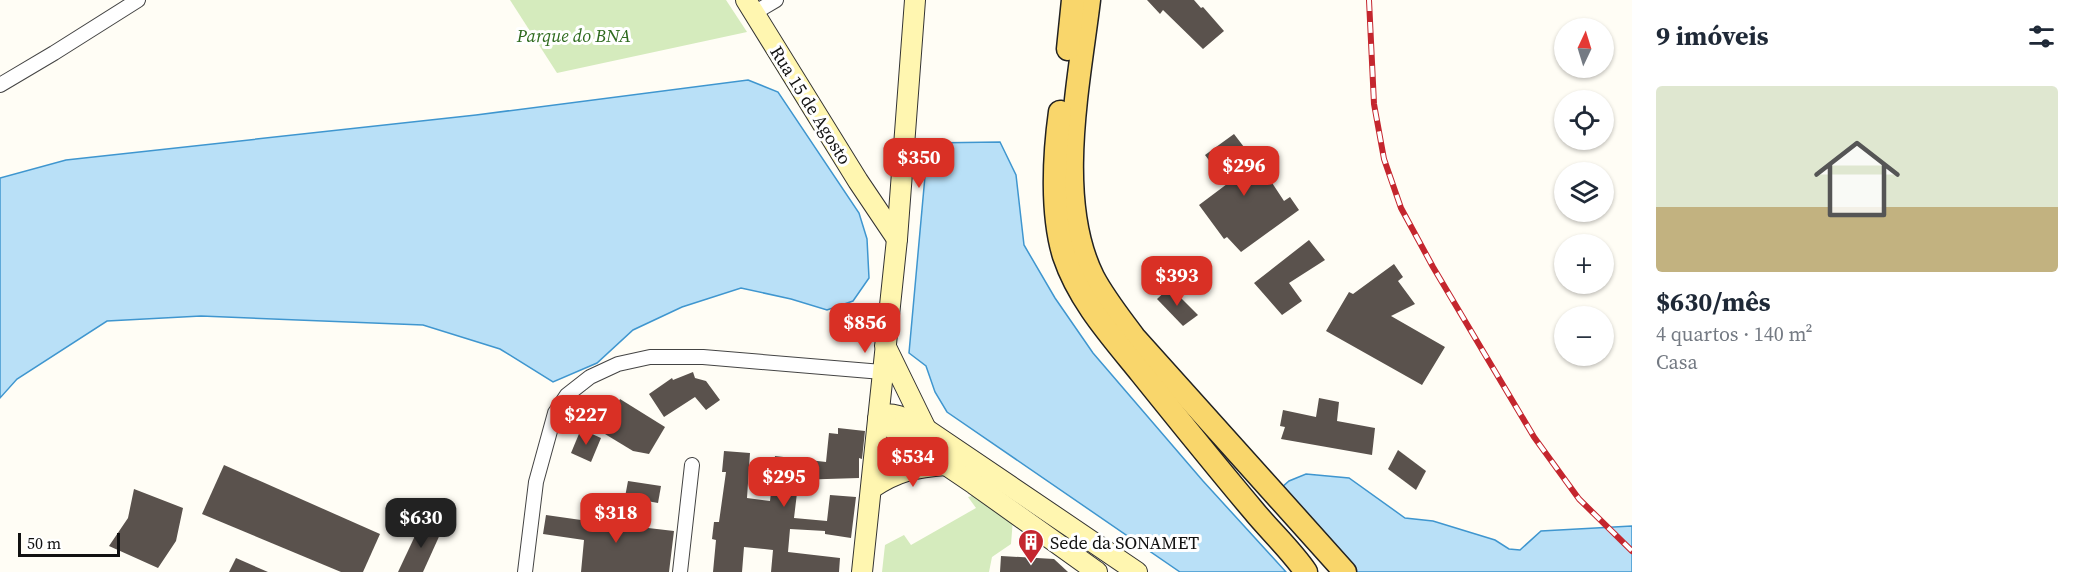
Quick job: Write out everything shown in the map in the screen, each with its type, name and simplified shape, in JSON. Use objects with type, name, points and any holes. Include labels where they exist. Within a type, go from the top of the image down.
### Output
[{"type":"main road","points":[[1073,0],[1057,148],[1056,194],[1058,224],[1064,255],[1089,307],[1252,509],[1306,572]]},
{"type":"main road","points":[[1089,0],[1072,150],[1076,222],[1089,267],[1106,299],[1134,337],[1345,572]]},
{"type":"street","points":[[0,85],[138,0]]},
{"type":"street","points":[[750,6],[776,0]]},
{"type":"street","points":[[862,572],[897,239],[915,0]]},
{"type":"street","name":"Rua 15 de Agosto","points":[[750,6],[858,181],[897,239]]},
{"type":"street","points":[[885,342],[926,429]]},
{"type":"street","points":[[525,572],[536,482],[555,413],[567,394],[590,377],[618,364],[650,357],[703,357],[882,372]]},
{"type":"street","points":[[879,417],[888,413],[926,429],[1137,572]]},
{"type":"street","points":[[879,417],[1097,572]]},
{"type":"street","points":[[680,572],[692,465]]},
{"type":"street","points":[[872,488],[890,476],[917,467],[946,465]]},
{"type":"green space","name":"Parque do BNA","points":[[510,0],[726,0],[747,32],[557,73]]},
{"type":"green space","points":[[976,495],[1013,519],[1011,544],[992,557],[989,572],[882,572],[885,545],[904,535],[911,545],[976,508],[968,497]]},
{"type":"water","points":[[748,80],[778,92],[859,213],[867,239],[869,278],[853,301],[827,310],[741,288],[682,307],[633,330],[597,363],[553,382],[500,349],[423,325],[201,316],[107,321],[17,379],[0,398],[0,178],[66,160],[476,115]]},
{"type":"water","points":[[1000,142],[1016,175],[1024,245],[1055,298],[1093,353],[1203,481],[1286,572],[1180,572],[947,412],[935,392],[926,366],[909,353],[928,143]]},
{"type":"water","points":[[1306,474],[1349,478],[1405,518],[1433,521],[1495,540],[1509,549],[1520,550],[1541,531],[1632,526],[1632,572],[1355,572],[1281,488],[1289,481]]},
{"type":"building","points":[[1147,0],[1194,0],[1224,31],[1203,49],[1163,10],[1160,14]]},
{"type":"building","points":[[1234,134],[1257,164],[1259,163],[1284,201],[1290,197],[1299,210],[1241,252],[1227,237],[1224,239],[1199,205],[1227,184],[1205,155]]},
{"type":"building","points":[[1309,240],[1325,260],[1289,283],[1302,301],[1282,315],[1254,283]]},
{"type":"building","points":[[1394,264],[1403,277],[1398,281],[1415,304],[1391,316],[1445,347],[1422,385],[1326,331],[1349,292],[1353,294]]},
{"type":"building","points":[[1170,287],[1198,315],[1183,326],[1157,299]]},
{"type":"building","points":[[693,372],[695,378],[706,381],[720,400],[706,410],[695,397],[664,417],[649,394],[672,378],[673,380]]},
{"type":"building","points":[[1319,398],[1339,402],[1337,421],[1375,428],[1372,455],[1281,439],[1285,427],[1280,426],[1283,410],[1316,417]]},
{"type":"building","points":[[620,399],[665,427],[649,454],[633,451],[600,431]]},
{"type":"building","points":[[838,428],[865,431],[862,459],[859,458],[859,478],[795,480],[794,493],[797,493],[794,518],[827,521],[830,495],[856,497],[851,538],[825,534],[825,531],[790,529],[788,552],[840,558],[839,572],[771,572],[773,550],[744,547],[742,572],[713,572],[716,540],[712,539],[714,522],[719,522],[726,472],[722,472],[724,451],[750,453],[747,498],[770,501],[775,456],[826,462],[829,433],[838,434]]},
{"type":"building","points":[[581,429],[601,438],[591,462],[571,453]]},
{"type":"building","points":[[1398,450],[1426,471],[1416,490],[1388,469]]},
{"type":"building","points":[[224,465],[380,534],[363,572],[341,572],[202,514]]},
{"type":"building","points":[[628,481],[661,486],[658,503],[625,497]]},
{"type":"building","points":[[134,489],[183,508],[176,541],[158,568],[109,546],[128,518]]},
{"type":"building","points":[[546,515],[602,523],[603,515],[632,520],[631,526],[674,531],[669,572],[581,572],[584,540],[543,534]]},
{"type":"building","points":[[422,521],[442,530],[423,572],[398,572]]},
{"type":"building","name":"Sede da SONAMET","points":[[1001,556],[1054,559],[1068,572],[1000,572]]},
{"type":"building","points":[[236,558],[268,572],[229,572]]},
{"type":"railway","points":[[1369,0],[1374,104],[1384,159],[1401,208],[1433,267],[1534,437],[1579,499],[1632,551]]},
{"type":"place","name":"Sede da SONAMET","points":[[1031,565]]}]
